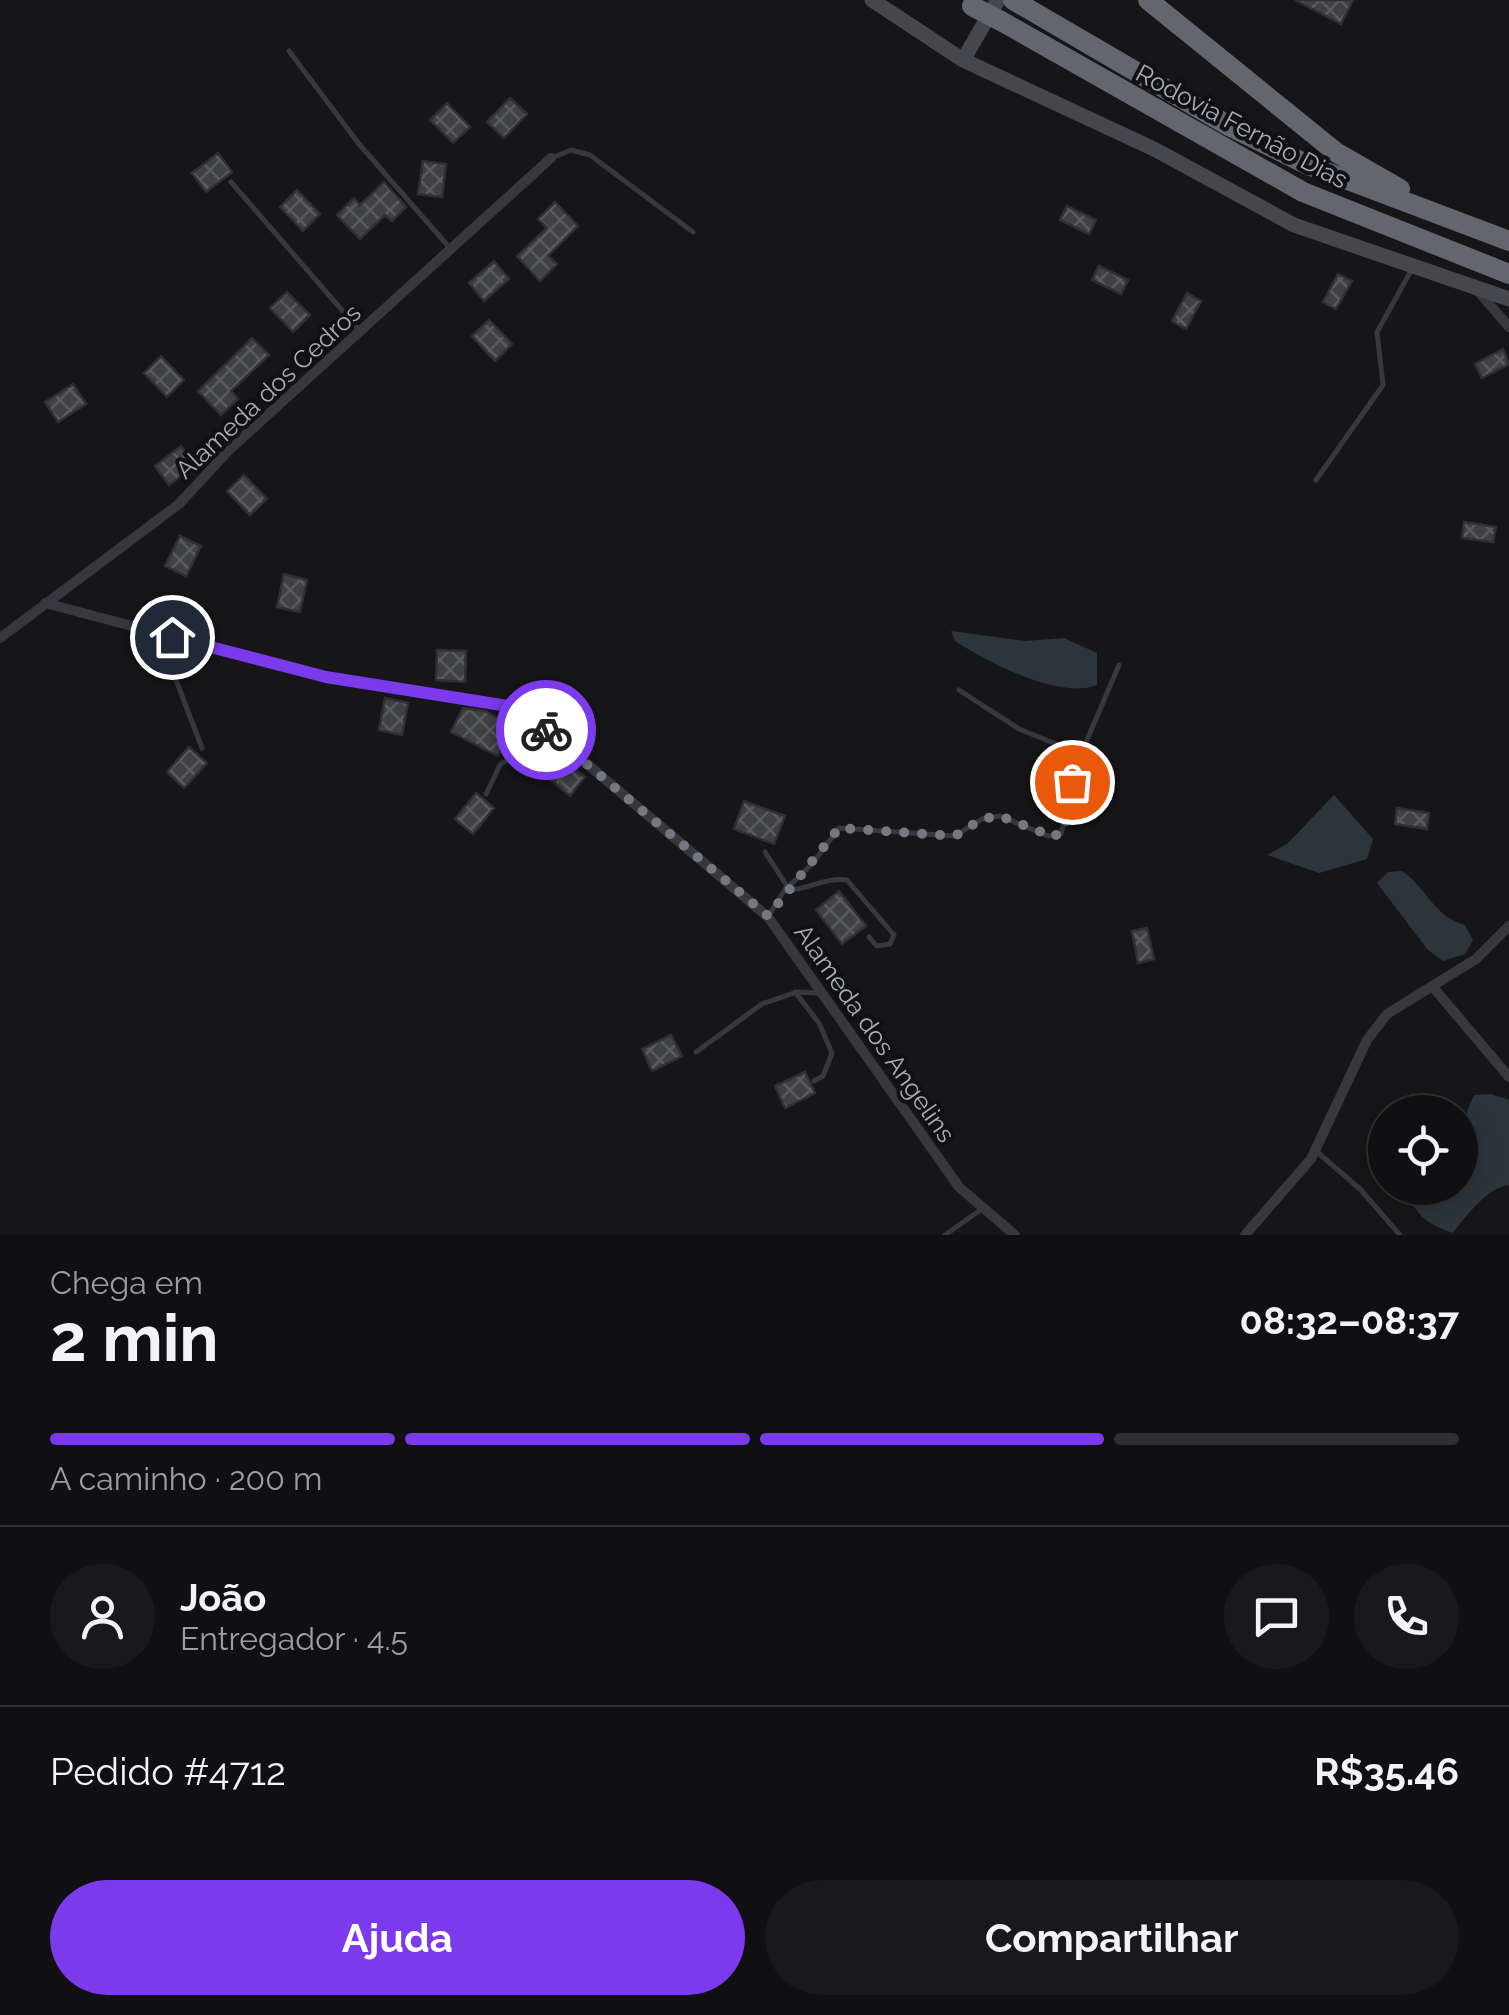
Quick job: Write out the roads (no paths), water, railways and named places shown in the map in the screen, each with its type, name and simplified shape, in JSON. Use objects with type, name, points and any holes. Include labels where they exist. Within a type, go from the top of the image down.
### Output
[{"type":"highway","name":"Rodovia Fernão Dias","points":[[1013,0],[1229,126],[1308,165],[1509,241]]},
{"type":"highway","points":[[1148,0],[1336,153],[1449,218]]},
{"type":"highway","name":"Rodovia Fernão Dias","points":[[967,3],[999,10],[1302,192],[1509,274]]},
{"type":"main road","points":[[872,0],[963,60],[1154,149],[1294,224],[1412,269],[1509,299]]},
{"type":"main road","points":[[963,60],[999,10]]},
{"type":"street","name":"Alameda dos Cedros","points":[[0,638],[180,504],[229,450],[551,158]]},
{"type":"street","points":[[1474,287],[1509,327]]},
{"type":"street","name":"Alameda dos Angelins","points":[[45,604],[326,677],[520,708],[768,916],[826,993],[959,1188],[1015,1235]]},
{"type":"street","points":[[1245,1235],[1316,1152],[1375,1028],[1393,1008],[1476,959],[1509,926]]},
{"type":"street","points":[[1432,986],[1509,1076]]},
{"type":"lane","points":[[289,52],[360,144],[451,250]]},
{"type":"lane","points":[[551,158],[571,150],[590,155],[693,232]]},
{"type":"lane","points":[[232,182],[360,332]]},
{"type":"lane","points":[[1316,480],[1383,385],[1377,332],[1412,269]]},
{"type":"lane","points":[[172,637],[168,659],[202,748]]},
{"type":"lane","points":[[768,916],[785,890],[812,864],[839,828],[955,836],[982,819],[1000,816],[1048,836],[1060,834],[1081,754],[1119,665]]},
{"type":"lane","points":[[959,690],[1019,729],[1081,754]]},
{"type":"lane","points":[[486,794],[500,765],[531,742],[542,726]]},
{"type":"lane","points":[[766,852],[785,890]]},
{"type":"lane","points":[[785,890],[798,890],[830,878],[848,880],[894,936],[890,944],[877,946],[869,937]]},
{"type":"lane","points":[[696,1052],[762,1004],[795,992],[826,993]]},
{"type":"lane","points":[[795,992],[820,1024],[832,1053],[823,1076],[814,1082]]},
{"type":"lane","points":[[1316,1152],[1360,1189],[1400,1235]]},
{"type":"lane","points":[[944,1235],[983,1208]]}]
